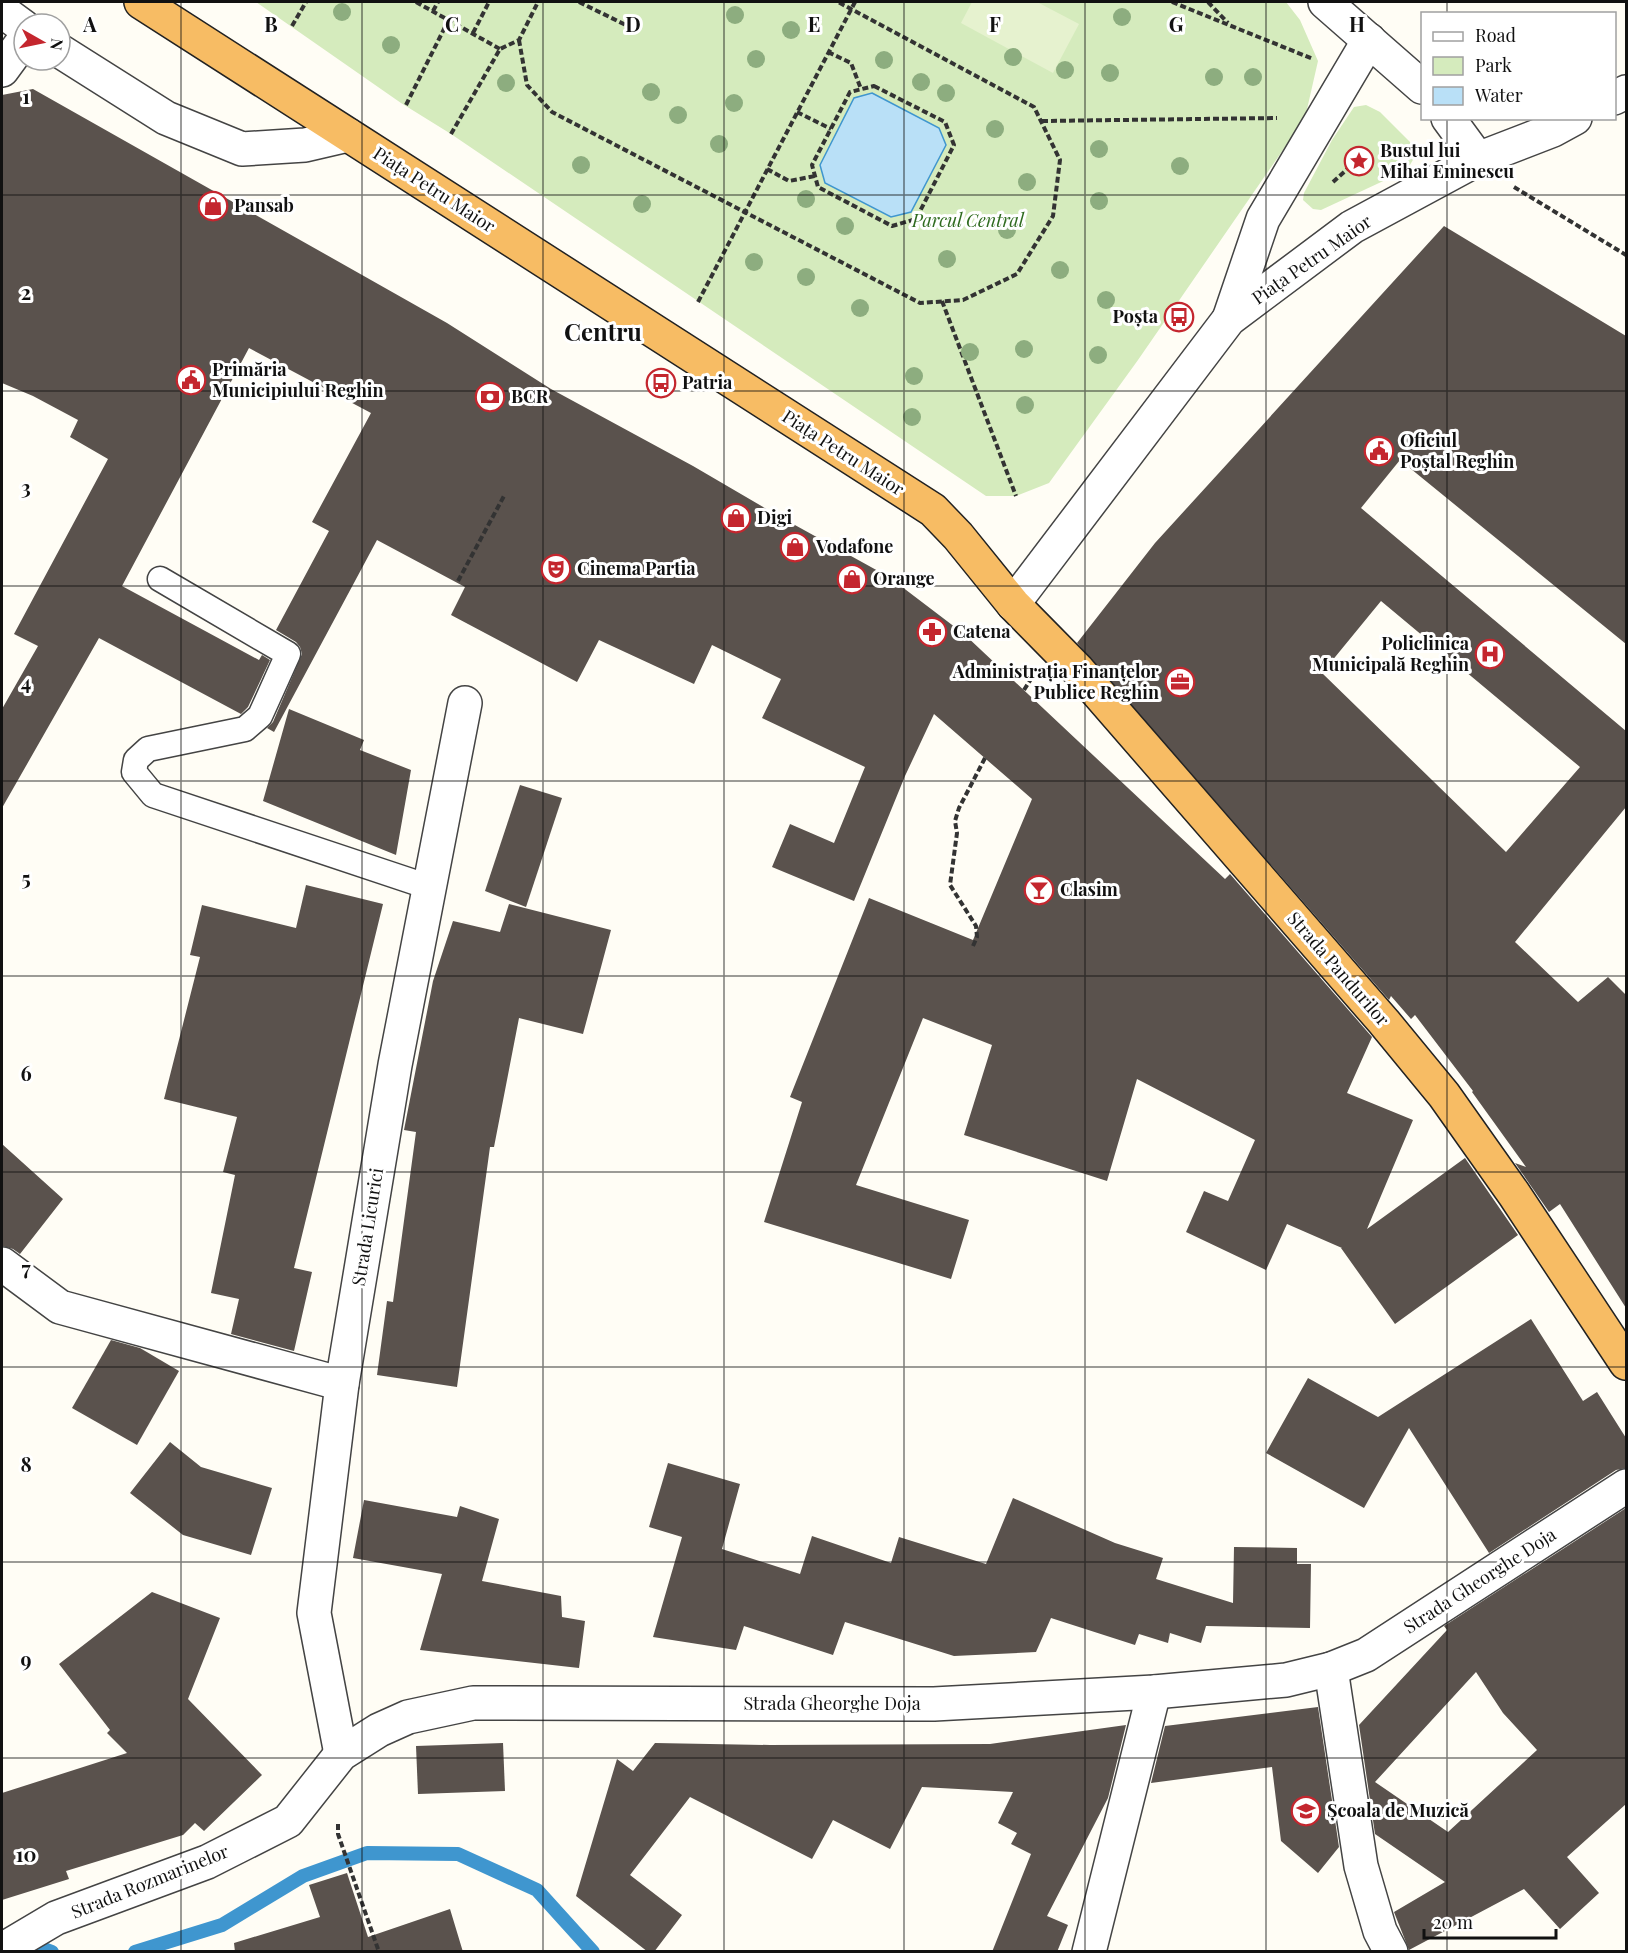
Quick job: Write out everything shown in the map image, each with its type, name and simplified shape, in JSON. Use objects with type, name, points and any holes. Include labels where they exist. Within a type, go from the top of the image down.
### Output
[{"type":"highway","name":"Piața Petru Maior","points":[[141,2],[933,510],[958,536],[1012,604]]},
{"type":"highway","name":"Strada Pandurilor","points":[[1012,604],[1078,670],[1384,1022],[1444,1095],[1514,1194],[1626,1363]]},
{"type":"street","points":[[1325,2],[1421,86]]},
{"type":"street","name":"Piața Petru Maior","points":[[1229,319],[1263,219],[1369,40]]},
{"type":"street","points":[[2,70],[12,56]]},
{"type":"street","points":[[72,59],[166,118],[242,149],[305,145],[348,135]]},
{"type":"street","points":[[1449,120],[1478,159]]},
{"type":"street","name":"Piața Petru Maior","points":[[1012,604],[1229,319],[1352,227],[1478,159],[1553,130],[1571,120]]},
{"type":"street","name":"Strada Licurici","points":[[341,1754],[314,1613],[342,1384],[395,1065],[465,703]]},
{"type":"street","points":[[2,1264],[60,1307],[342,1384]]},
{"type":"street","name":"Strada Gheorghe Doja","points":[[341,1754],[379,1730],[408,1717],[472,1703],[934,1704],[1154,1692],[1286,1680],[1331,1669],[1366,1655],[1626,1486]]},
{"type":"street","points":[[1331,1669],[1361,1866],[1380,1931],[1392,1952]]},
{"type":"street","points":[[1089,1952],[1154,1692]]},
{"type":"street","name":"Strada Rozmarinelor","points":[[2,1950],[56,1918],[207,1862],[288,1821],[341,1754]]},
{"type":"lane","points":[[160,579],[288,654],[260,716],[245,729],[148,748],[135,760],[134,772],[153,795],[429,886]]},
{"type":"path","points":[[292,26],[306,2]]},
{"type":"path","points":[[416,2],[500,49]]},
{"type":"path","points":[[433,11],[438,2]]},
{"type":"path","points":[[473,33],[489,2]]},
{"type":"path","points":[[538,2],[519,40],[527,85],[552,112],[920,303],[963,300],[1017,274],[1053,216],[1060,160],[1034,107],[838,2]]},
{"type":"path","points":[[579,2],[636,30]]},
{"type":"path","points":[[698,302],[855,2]]},
{"type":"path","points":[[1172,2],[1318,61]]},
{"type":"path","points":[[1208,2],[1231,25]]},
{"type":"path","points":[[406,105],[450,19]]},
{"type":"path","points":[[451,134],[500,49],[519,40]]},
{"type":"path","points":[[828,51],[851,63],[861,89]]},
{"type":"path","points":[[874,86],[945,122],[954,146],[916,219],[892,226],[818,187],[812,165],[831,129],[850,92],[874,86]]},
{"type":"path","points":[[797,112],[831,129]]},
{"type":"path","points":[[1042,121],[1281,118]]},
{"type":"path","points":[[767,169],[789,181],[815,176]]},
{"type":"path","points":[[1508,183],[1626,255]]},
{"type":"path","points":[[942,301],[1016,496]]},
{"type":"path","points":[[458,581],[504,496]]},
{"type":"path","points":[[1024,690],[1033,676]]},
{"type":"path","points":[[973,946],[977,937],[976,926],[950,885],[957,833],[955,820],[985,758]]},
{"type":"path","points":[[338,1834],[379,1952]]},
{"type":"green space","name":"Parcul Central","points":[[256,2],[1286,2],[1300,20],[1318,61],[1305,118],[1138,360],[1049,483],[1016,496],[986,496],[451,134],[401,103]]},
{"type":"green space","points":[[972,2],[1037,2],[1079,24],[1053,73],[961,23]]},
{"type":"green space","points":[[1366,105],[1380,112],[1413,145],[1414,158],[1407,170],[1321,210],[1313,209],[1303,200],[1304,193],[1332,140],[1354,107]]},
{"type":"water","points":[[872,93],[939,128],[946,145],[911,212],[891,217],[825,183],[820,165],[854,98]]},
{"type":"building","points":[[33,89],[447,323],[551,389],[889,577],[964,634],[1225,879],[1230,874],[1372,1037],[1347,1093],[1413,1120],[1367,1229],[1465,1158],[1518,1235],[1395,1324],[1342,1248],[1287,1224],[1266,1270],[1186,1232],[1204,1191],[1228,1201],[1255,1140],[1137,1079],[1107,1181],[964,1135],[992,1045],[923,1018],[856,1185],[969,1220],[951,1279],[764,1222],[802,1102],[790,1097],[869,898],[973,940],[1032,799],[934,714],[905,776],[854,901],[772,867],[790,824],[834,843],[865,767],[762,718],[781,679],[712,645],[694,684],[599,640],[577,682],[451,615],[465,587],[377,540],[274,732],[267,728],[273,722],[302,654],[296,642],[276,630],[329,531],[312,522],[371,413],[249,348],[122,586],[259,660],[262,655],[270,660],[248,707],[241,714],[99,638],[2,808],[2,709],[38,646],[14,634],[108,459],[70,437],[78,420],[33,396],[2,383],[2,95]]},
{"type":"building","points":[[1444,226],[1626,336],[1626,644],[1400,460],[1361,508],[1626,731],[1626,807],[1515,942],[1578,1002],[1608,977],[1626,995],[1626,1308],[1560,1204],[1549,1212],[1515,1163],[1526,1167],[1473,1091],[1415,1015],[1411,1019],[1391,996],[1389,1000],[1077,643],[1155,543]],"holes":[[[1381,601],[1580,767],[1506,852],[1322,673]]]},
{"type":"building","points":[[289,709],[364,740],[360,750],[411,770],[396,855],[263,801]]},
{"type":"building","points":[[520,785],[562,798],[526,907],[485,891]]},
{"type":"building","points":[[306,885],[383,904],[294,1268],[312,1272],[294,1351],[231,1334],[239,1299],[211,1293],[235,1175],[223,1172],[237,1117],[164,1099],[200,957],[190,955],[202,905],[296,928]]},
{"type":"building","points":[[509,904],[611,930],[583,1034],[519,1018],[494,1147],[490,1147],[457,1387],[377,1375],[387,1301],[393,1302],[416,1132],[404,1130],[433,981],[453,921],[500,932]]},
{"type":"building","points":[[2,1144],[63,1199],[20,1254],[2,1246]]},
{"type":"building","points":[[1531,1319],[1583,1401],[1597,1392],[1626,1438],[1626,1468],[1616,1470],[1489,1553],[1409,1428],[1364,1508],[1266,1453],[1308,1378],[1378,1417]]},
{"type":"building","points":[[111,1340],[140,1348],[179,1371],[137,1445],[72,1408]]},
{"type":"building","points":[[170,1442],[201,1467],[272,1488],[251,1555],[183,1535],[130,1493]]},
{"type":"building","points":[[668,1463],[740,1484],[722,1549],[800,1574],[812,1536],[891,1563],[899,1537],[986,1564],[1013,1498],[1115,1543],[1163,1558],[1156,1579],[1233,1603],[1234,1547],[1297,1548],[1297,1564],[1311,1564],[1310,1628],[1206,1626],[1201,1643],[1170,1633],[1168,1643],[1139,1634],[1135,1645],[1051,1618],[1036,1652],[954,1656],[845,1622],[833,1655],[744,1626],[736,1650],[653,1637],[682,1537],[649,1527]]},
{"type":"building","points":[[364,1500],[457,1517],[460,1506],[499,1519],[482,1581],[561,1596],[562,1617],[585,1621],[579,1668],[420,1650],[442,1574],[353,1558]]},
{"type":"building","points":[[1626,1508],[1626,1804],[1567,1857],[1599,1893],[1560,1929],[1524,1889],[1409,1950],[1394,1912],[1445,1882],[1375,1834],[1359,1725],[1447,1630],[1444,1626]],"holes":[[[1476,1672],[1503,1713],[1537,1750],[1448,1832],[1375,1782]]]},
{"type":"building","points":[[152,1592],[220,1618],[188,1699],[262,1775],[204,1831],[195,1823],[183,1835],[66,1871],[69,1879],[2,1900],[2,1793],[127,1753],[107,1733],[110,1730],[59,1664]]},
{"type":"building","name":"Școala de Muzică","points":[[1318,1707],[1339,1847],[1318,1873],[1281,1841],[1272,1767],[1151,1783],[1165,1726]]},
{"type":"building","points":[[1126,1725],[1108,1798],[1047,1916],[1068,1925],[1057,1952],[992,1952],[1031,1854],[1011,1844],[1017,1833],[998,1823],[1013,1792],[922,1787],[890,1849],[833,1820],[812,1859],[690,1797],[630,1875],[682,1915],[654,1952],[648,1952],[576,1896],[617,1759],[633,1771],[655,1743],[990,1744]]},
{"type":"building","points":[[503,1743],[505,1791],[418,1794],[416,1746]]},
{"type":"building","points":[[347,1873],[368,1937],[450,1909],[463,1952],[235,1952],[234,1943],[320,1917],[309,1885]]},
{"type":"waterway","points":[[135,1952],[222,1925],[303,1876],[367,1853],[458,1854],[537,1890],[593,1952]]},
{"type":"waterway","points":[[23,1941],[52,1952]]},
{"type":"place","name":"Bustul lui Mihai Eminescu","points":[[1359,161]]},
{"type":"place","name":"Pansab","points":[[213,206]]},
{"type":"place","name":"Poșta","points":[[1179,317]]},
{"type":"place","name":"Primăria Municipiului Reghin","points":[[191,380]]},
{"type":"place","name":"Patria","points":[[661,383]]},
{"type":"place","name":"BCR","points":[[490,397]]},
{"type":"place","name":"Oficiul Poștal Reghin","points":[[1379,451]]},
{"type":"place","name":"Digi","points":[[736,518]]},
{"type":"place","name":"Vodafone","points":[[795,547]]},
{"type":"place","name":"Cinema Partia","points":[[556,569]]},
{"type":"place","name":"Orange","points":[[852,579]]},
{"type":"place","name":"Catena","points":[[932,632]]},
{"type":"place","name":"Policlinica Municipală Reghin","points":[[1490,654]]},
{"type":"place","name":"Administrația Finanțelor Publice Reghin","points":[[1180,682]]},
{"type":"place","name":"Clasim","points":[[1039,890]]},
{"type":"place","name":"Școala de Muzică","points":[[1306,1811]]},
{"type":"district","name":"Centru","points":[[603,333]]}]
